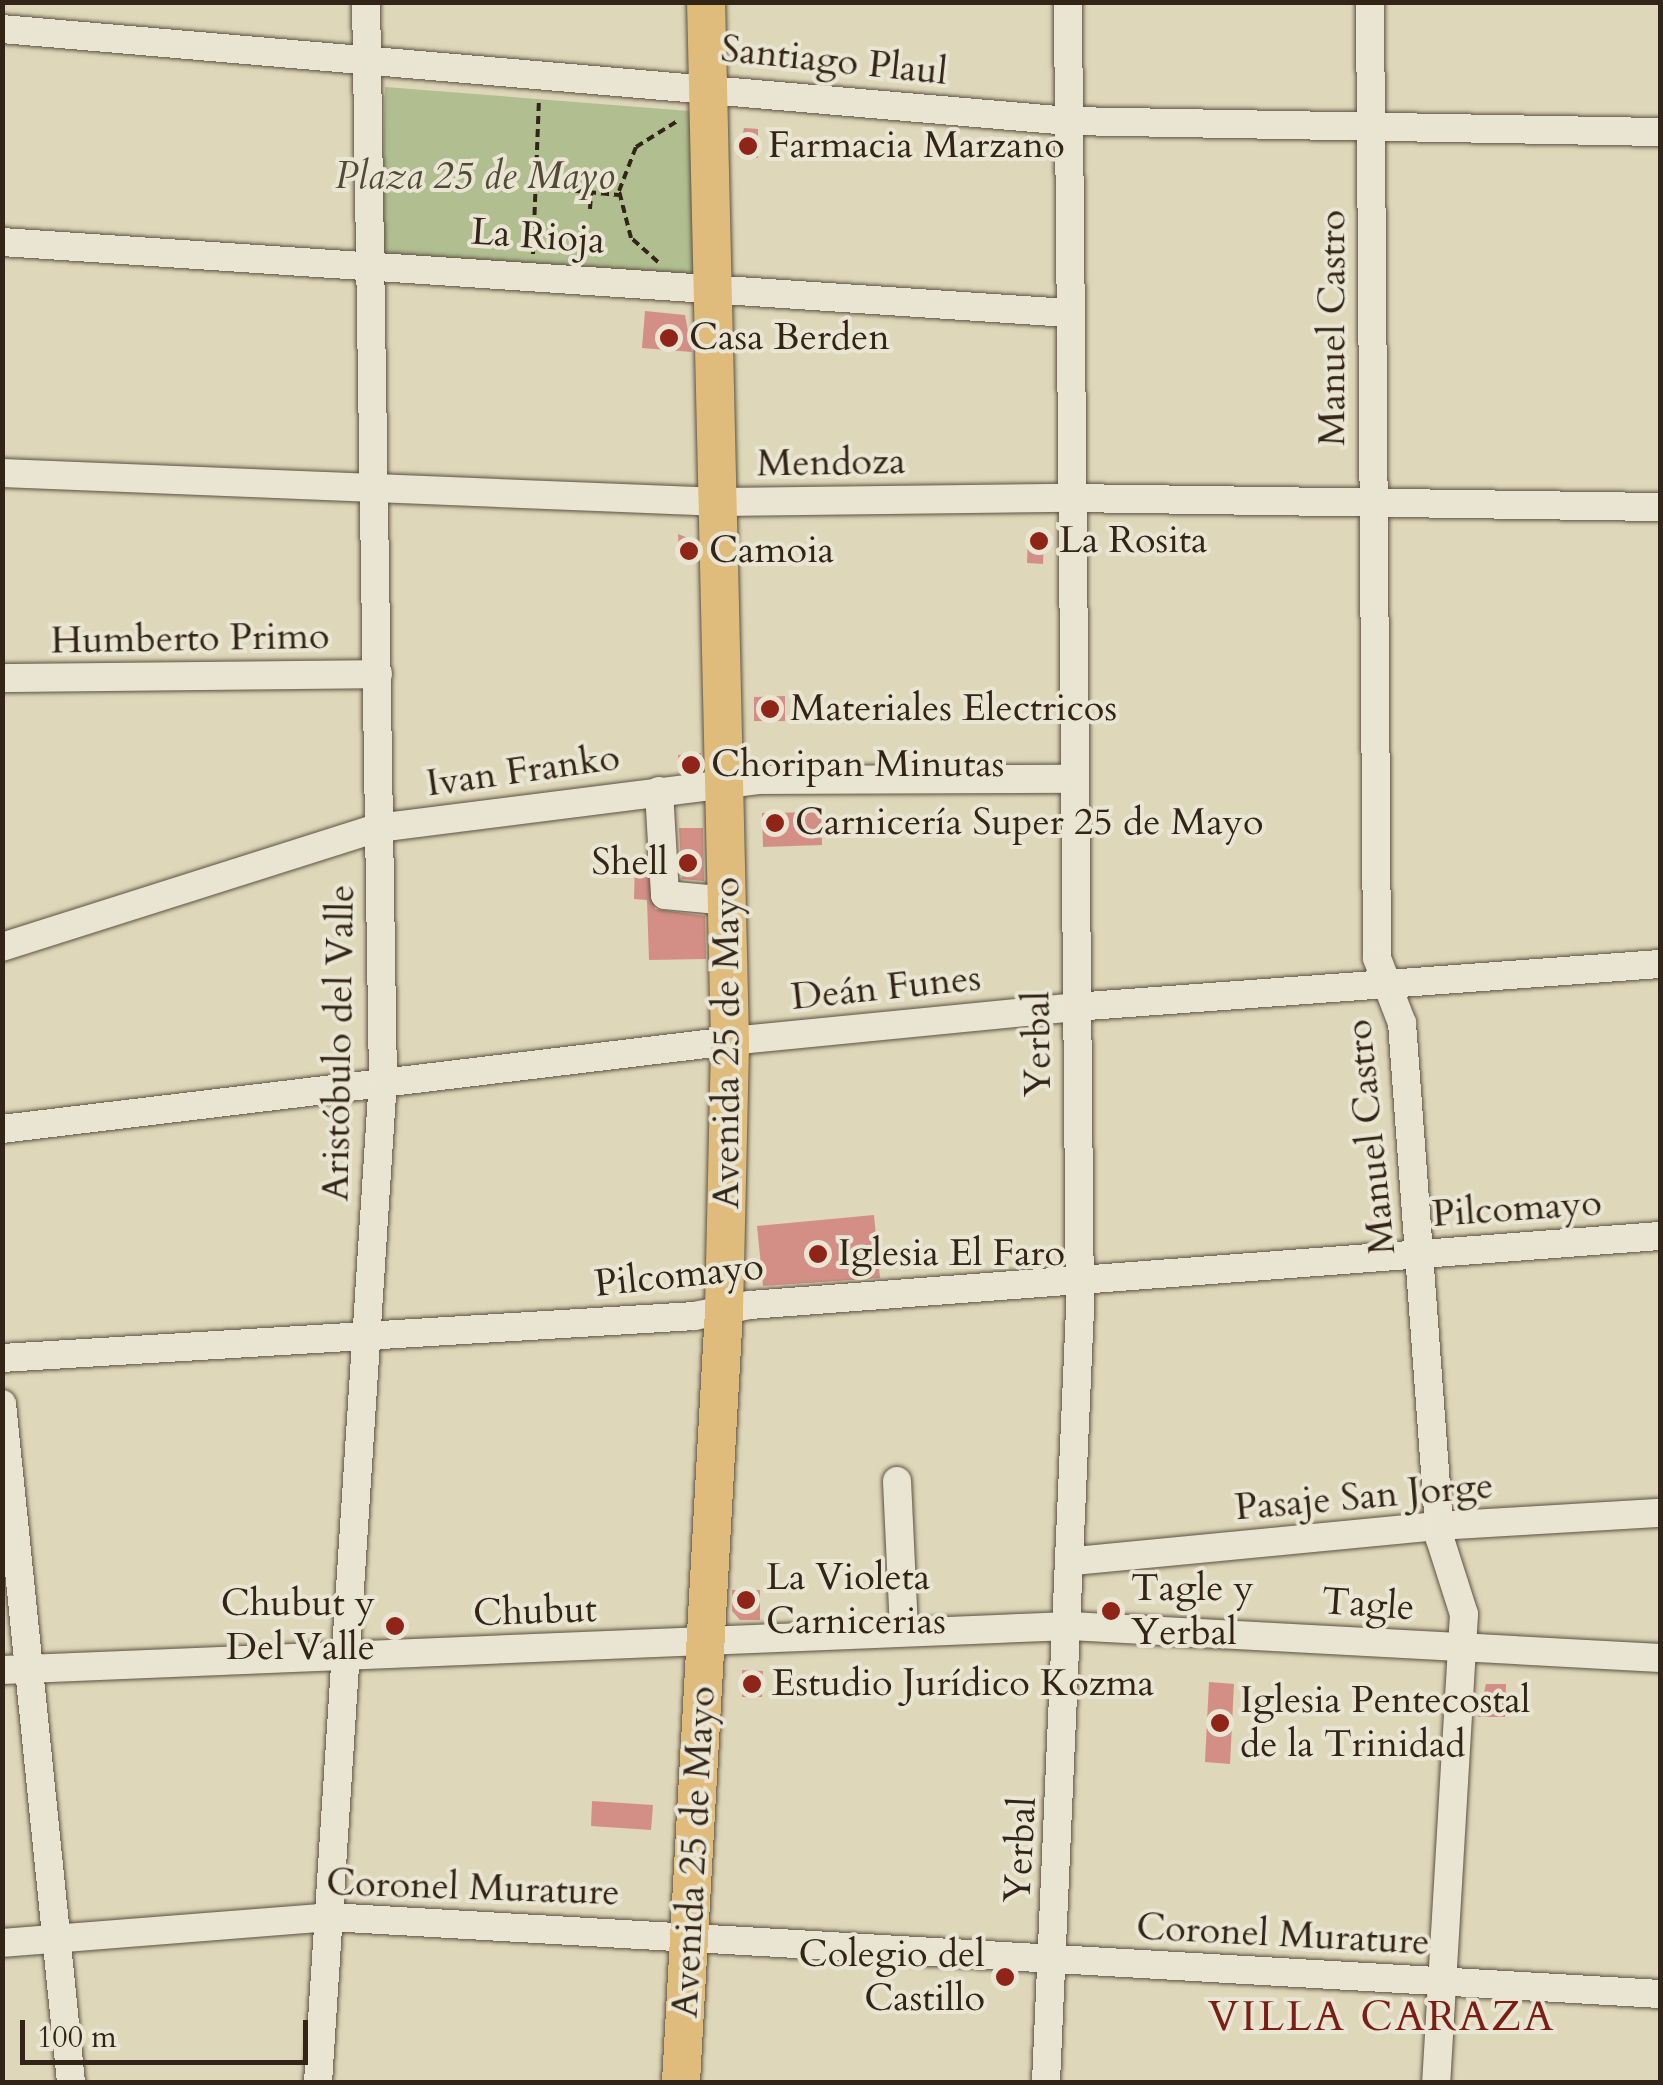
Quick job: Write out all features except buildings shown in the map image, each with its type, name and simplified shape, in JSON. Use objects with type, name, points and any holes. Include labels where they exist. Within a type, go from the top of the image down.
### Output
[{"type":"main road","name":"Avenida 25 de Mayo","points":[[682,2082],[724,1310],[730,1042],[728,782],[706,2]]},
{"type":"street","name":"Aristóbulo del Valle","points":[[318,2082],[383,1080],[366,2]]},
{"type":"street","name":"Yerbal","points":[[1046,2082],[1074,1562],[1080,1284],[1070,779],[1068,2]]},
{"type":"street","name":"Manuel Castro","points":[[1370,2],[1377,958],[1402,1022],[1440,1526],[1460,1592],[1463,1650],[1436,2082]]},
{"type":"street","name":"Santiago Plaul","points":[[2,29],[540,74],[709,98],[1069,121],[1660,132]]},
{"type":"street","name":"La Rioja","points":[[2,242],[370,262],[716,290],[1068,312]]},
{"type":"street","name":"Mendoza","points":[[2,473],[372,484],[721,502],[1071,498],[1660,507]]},
{"type":"street","name":"Humberto Primo","points":[[2,678],[378,674]]},
{"type":"street","name":"Ivan Franko","points":[[2,947],[378,828],[728,782],[1070,779]]},
{"type":"street","points":[[659,791],[665,895],[729,901]]},
{"type":"street","name":"Deán Funes","points":[[2,1129],[383,1080],[1074,1007],[1660,964]]},
{"type":"street","name":"Pilcomayo","points":[[2,1358],[368,1337],[1660,1236]]},
{"type":"street","points":[[2,1404],[15,1669],[71,2082]]},
{"type":"street","points":[[897,1481],[904,1632]]},
{"type":"street","name":"Pasaje San Jorge","points":[[1074,1562],[1440,1526],[1660,1513]]},
{"type":"street","name":"Chubut","points":[[15,1669],[1070,1626]]},
{"type":"street","name":"Tagle","points":[[1070,1626],[1660,1658]]},
{"type":"street","name":"Coronel Murature","points":[[2,1942],[329,1918],[691,1934],[1053,1960],[1660,1994]]},
{"type":"path","points":[[532,274],[540,74]]},
{"type":"path","points":[[669,268],[631,238],[619,195],[636,147],[654,130],[709,98]]},
{"type":"path","points":[[536,188],[619,195]]},
{"type":"path","points":[[590,209],[591,193]]},
{"type":"green space","name":"Plaza 25 de Mayo","points":[[385,87],[689,111],[698,277],[381,253]]},
{"type":"place","name":"Farmacia Marzano","points":[[748,146]]},
{"type":"place","name":"Casa Berden","points":[[669,338]]},
{"type":"place","name":"La Rosita","points":[[1039,541]]},
{"type":"place","name":"Camoia","points":[[689,551]]},
{"type":"place","name":"Materiales Electricos","points":[[770,709]]},
{"type":"place","name":"Choripan Minutas","points":[[691,765]]},
{"type":"place","name":"Carnicería Super 25 de Mayo","points":[[775,823]]},
{"type":"place","name":"Shell","points":[[688,863]]},
{"type":"place","name":"Iglesia El Faro","points":[[818,1254]]},
{"type":"place","name":"La Violeta Carnicerias","points":[[746,1600]]},
{"type":"place","name":"Tagle y Yerbal","points":[[1111,1611]]},
{"type":"place","name":"Chubut y Del Valle","points":[[395,1626]]},
{"type":"place","name":"Estudio Jurídico Kozma","points":[[752,1684]]},
{"type":"place","name":"Iglesia Pentecostal de la Trinidad","points":[[1220,1723]]},
{"type":"place","name":"Colegio del Castillo","points":[[1005,1977]]},
{"type":"district","name":"VILLA CARAZA","points":[[1382,2017]]}]
